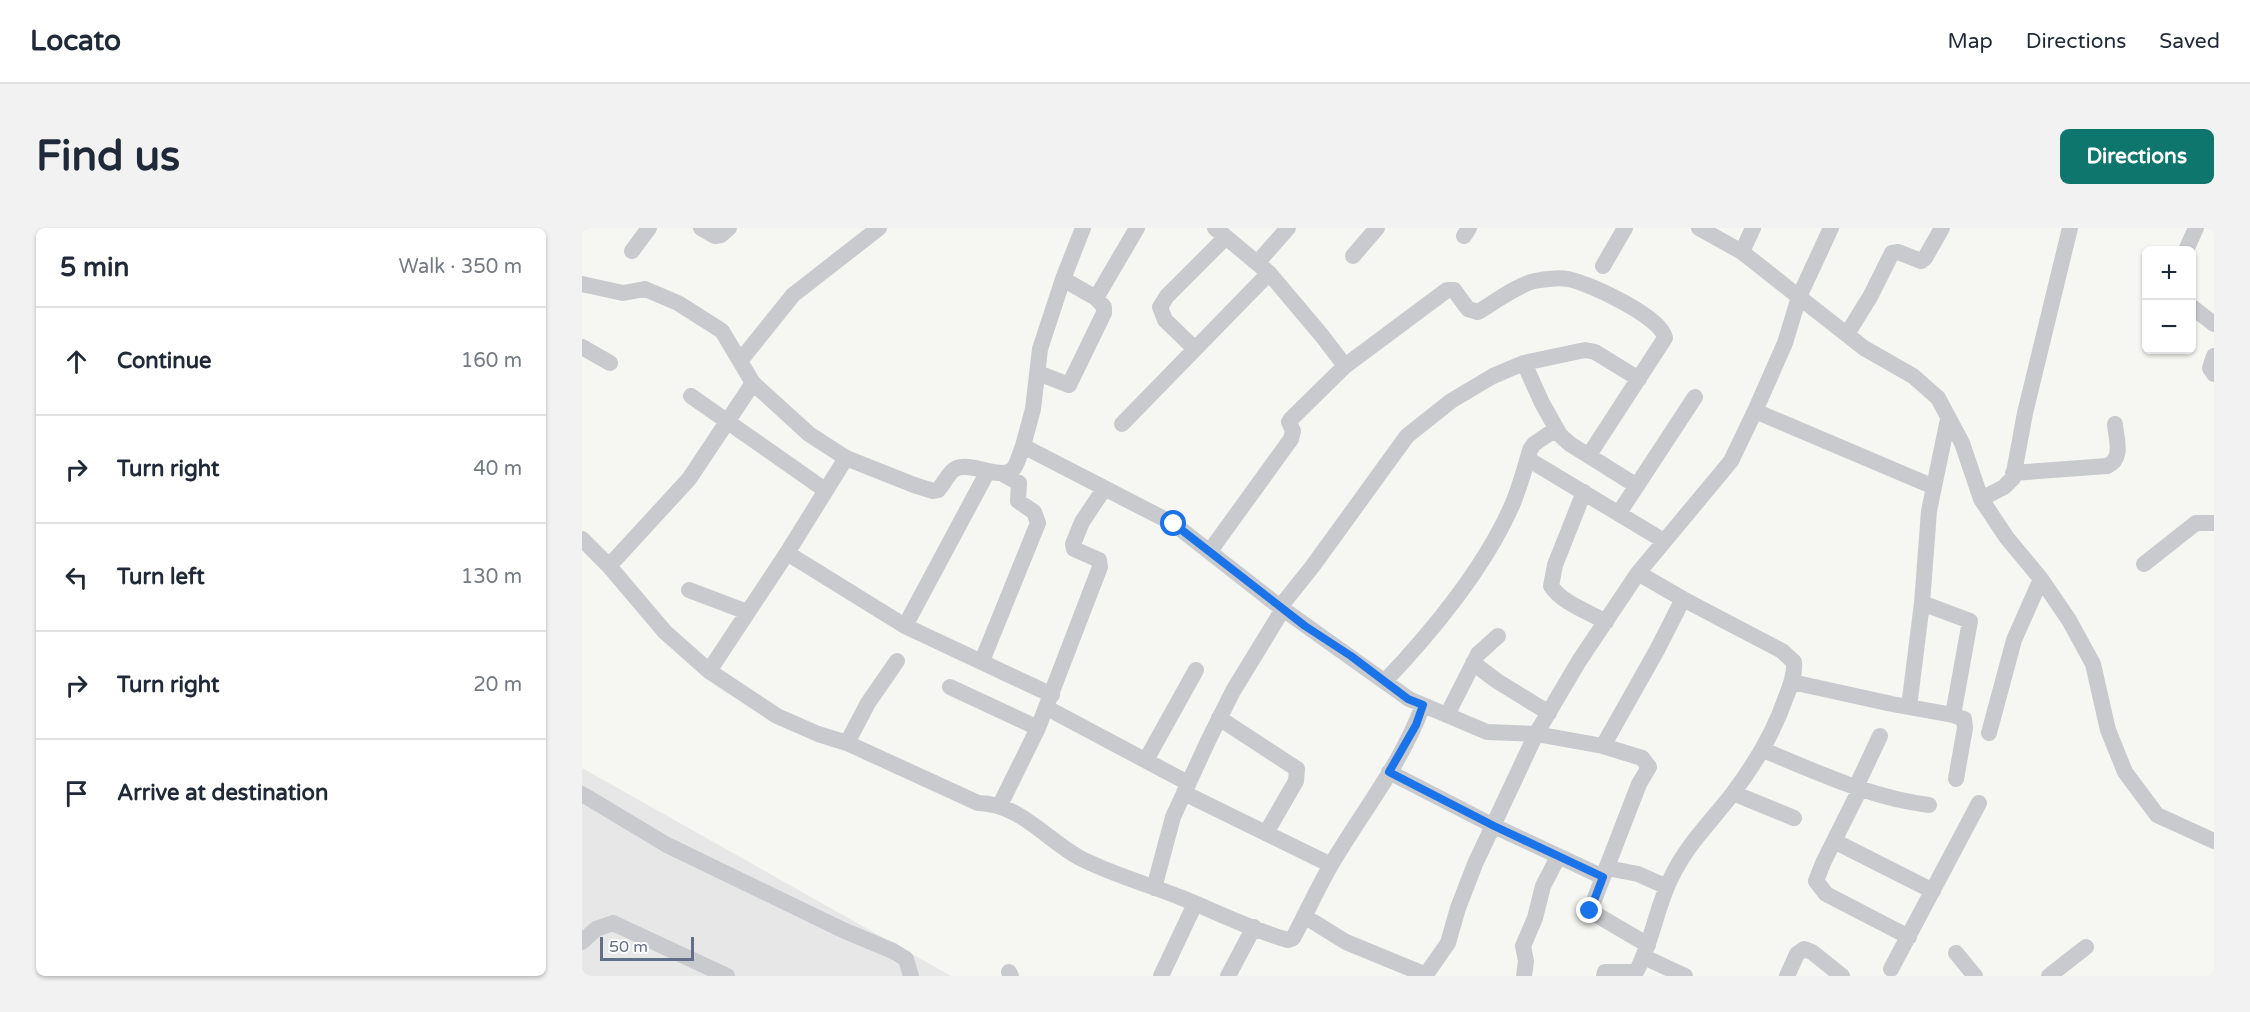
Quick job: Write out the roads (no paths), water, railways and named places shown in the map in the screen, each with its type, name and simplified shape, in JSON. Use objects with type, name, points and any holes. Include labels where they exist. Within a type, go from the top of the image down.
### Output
[{"type":"street","points":[[632,251],[649,228]]},
{"type":"street","points":[[701,228],[715,236],[729,228]]},
{"type":"street","points":[[582,284],[623,292],[645,289],[678,303],[722,331],[753,383],[808,434],[846,458],[933,491],[938,490],[954,469],[972,467],[995,472],[1010,472],[1014,468],[1023,446],[1033,409],[1040,349],[1083,228]]},
{"type":"street","points":[[1096,298],[1137,228]]},
{"type":"street","points":[[1122,424],[1194,348],[1263,267],[1288,228]]},
{"type":"street","points":[[1353,256],[1377,228]]},
{"type":"street","points":[[1603,266],[1625,228]]},
{"type":"street","points":[[1700,228],[1742,252],[1864,348],[1913,376],[1938,398],[1962,443],[1981,499],[2007,538],[2041,579],[2069,620],[2093,664],[2108,730],[2125,772],[2157,815],[2214,841]]},
{"type":"street","points":[[1742,252],[1753,228]]},
{"type":"street","points":[[1304,916],[1346,942],[1425,975],[1448,943],[1458,908],[1475,864],[1536,734],[1579,661],[1638,573],[1731,460],[1785,343],[1799,297],[1831,228]]},
{"type":"street","points":[[1847,334],[1870,297],[1892,252],[1921,261],[1942,228]]},
{"type":"street","points":[[1981,499],[2004,487],[2013,478],[2025,412],[2070,228]]},
{"type":"street","points":[[2188,246],[2196,228]]},
{"type":"street","points":[[741,361],[793,295],[874,229]]},
{"type":"street","points":[[1194,348],[1165,320],[1160,307],[1220,233],[1263,267],[1345,366]]},
{"type":"street","points":[[1210,551],[1291,439],[1293,431],[1289,422],[1291,419],[1345,366],[1447,290],[1454,290],[1468,309],[1478,312],[1532,281],[1556,278],[1580,282],[1622,302],[1660,327],[1665,338],[1589,455]]},
{"type":"street","points":[[1038,373],[1066,385],[1072,382],[1104,314],[1104,306],[1096,298],[1063,279]]},
{"type":"street","points":[[2196,310],[2214,324]]},
{"type":"street","points":[[582,347],[610,363]]},
{"type":"street","points":[[1154,888],[1173,817],[1233,691],[1282,608],[1407,436],[1451,401],[1493,376],[1524,363],[1585,350],[1595,352],[1639,379]]},
{"type":"street","points":[[2214,356],[2210,368],[2214,374]]},
{"type":"street","points":[[1524,363],[1556,429],[1570,444],[1637,486]]},
{"type":"street","points":[[609,566],[689,479],[753,383]]},
{"type":"street","points":[[691,396],[825,490]]},
{"type":"street","points":[[1618,513],[1695,397]]},
{"type":"street","points":[[1755,411],[1934,487]]},
{"type":"street","points":[[1909,707],[1922,603],[1929,512],[1948,419]]},
{"type":"street","points":[[2013,473],[2113,464],[2118,455],[2115,424]]},
{"type":"street","points":[[1384,681],[1418,646],[1491,546],[1513,503],[1534,444],[1556,429]]},
{"type":"street","points":[[1023,446],[1174,524],[1282,608],[1408,699],[1487,732],[1536,734],[1603,747],[1642,758],[1649,767],[1639,784],[1590,911],[1684,976]]},
{"type":"street","points":[[709,670],[787,553],[846,458]]},
{"type":"street","points":[[1528,459],[1664,541]]},
{"type":"street","points":[[905,626],[995,472]]},
{"type":"street","points":[[981,661],[1038,523],[1034,512],[1018,501],[1019,483],[995,472]]},
{"type":"street","points":[[1000,806],[1050,701],[1079,618],[1100,567],[1099,560],[1074,549],[1072,544],[1082,522],[1104,489]]},
{"type":"street","points":[[1584,492],[1555,565],[1551,586],[1555,592],[1568,601],[1606,622]]},
{"type":"street","points":[[2144,564],[2196,523],[2214,523]]},
{"type":"street","points":[[582,540],[609,566],[665,632],[709,670],[777,716],[818,734],[847,742],[978,803],[1000,806],[1044,831],[1078,857],[1291,940],[1331,864],[1416,725],[1423,705]]},
{"type":"street","points":[[787,553],[905,626],[981,661],[1050,701],[1146,760],[1186,788],[1266,833],[1331,864]]},
{"type":"street","points":[[1604,976],[1605,972],[1636,972],[1646,951],[1667,887],[1695,836],[1733,793],[1763,750],[1780,714],[1795,670],[1790,656],[1638,573]]},
{"type":"street","points":[[1989,733],[2014,640],[2041,579]]},
{"type":"street","points":[[689,590],[747,612]]},
{"type":"street","points":[[1603,747],[1683,599]]},
{"type":"street","points":[[1922,603],[1970,621],[1953,715]]},
{"type":"street","points":[[1447,715],[1473,663],[1486,646],[1498,636]]},
{"type":"street","points":[[847,742],[868,703],[897,661]]},
{"type":"street","points":[[1473,663],[1497,681],[1549,713]]},
{"type":"street","points":[[1146,760],[1196,670]]},
{"type":"street","points":[[1792,682],[1964,719],[1956,780]]},
{"type":"street","points":[[950,687],[1038,728]]},
{"type":"street","points":[[1220,718],[1298,770],[1296,781],[1266,833]]},
{"type":"street","points":[[1880,736],[1816,881],[1826,894],[1909,937]]},
{"type":"street","points":[[1763,750],[1858,788],[1904,802],[1929,805]]},
{"type":"street","points":[[1389,772],[1558,857],[1605,873],[1638,874],[1667,887]]},
{"type":"street","points":[[1733,793],[1794,818]]},
{"type":"street","points":[[582,794],[667,845],[845,931],[893,951],[906,959],[911,976]]},
{"type":"street","points":[[1891,969],[1979,803]]},
{"type":"street","points":[[1834,841],[1933,891]]},
{"type":"street","points":[[1524,976],[1526,961],[1523,946],[1535,918],[1543,886],[1558,857]]},
{"type":"street","points":[[1161,976],[1195,903]]},
{"type":"street","points":[[582,942],[596,929],[613,922],[727,976]]},
{"type":"street","points":[[1228,976],[1254,927]]},
{"type":"street","points":[[2049,976],[2086,948]]},
{"type":"street","points":[[1787,976],[1797,954],[1804,949],[1812,952],[1842,976]]},
{"type":"street","points":[[1956,953],[1975,976]]}]
